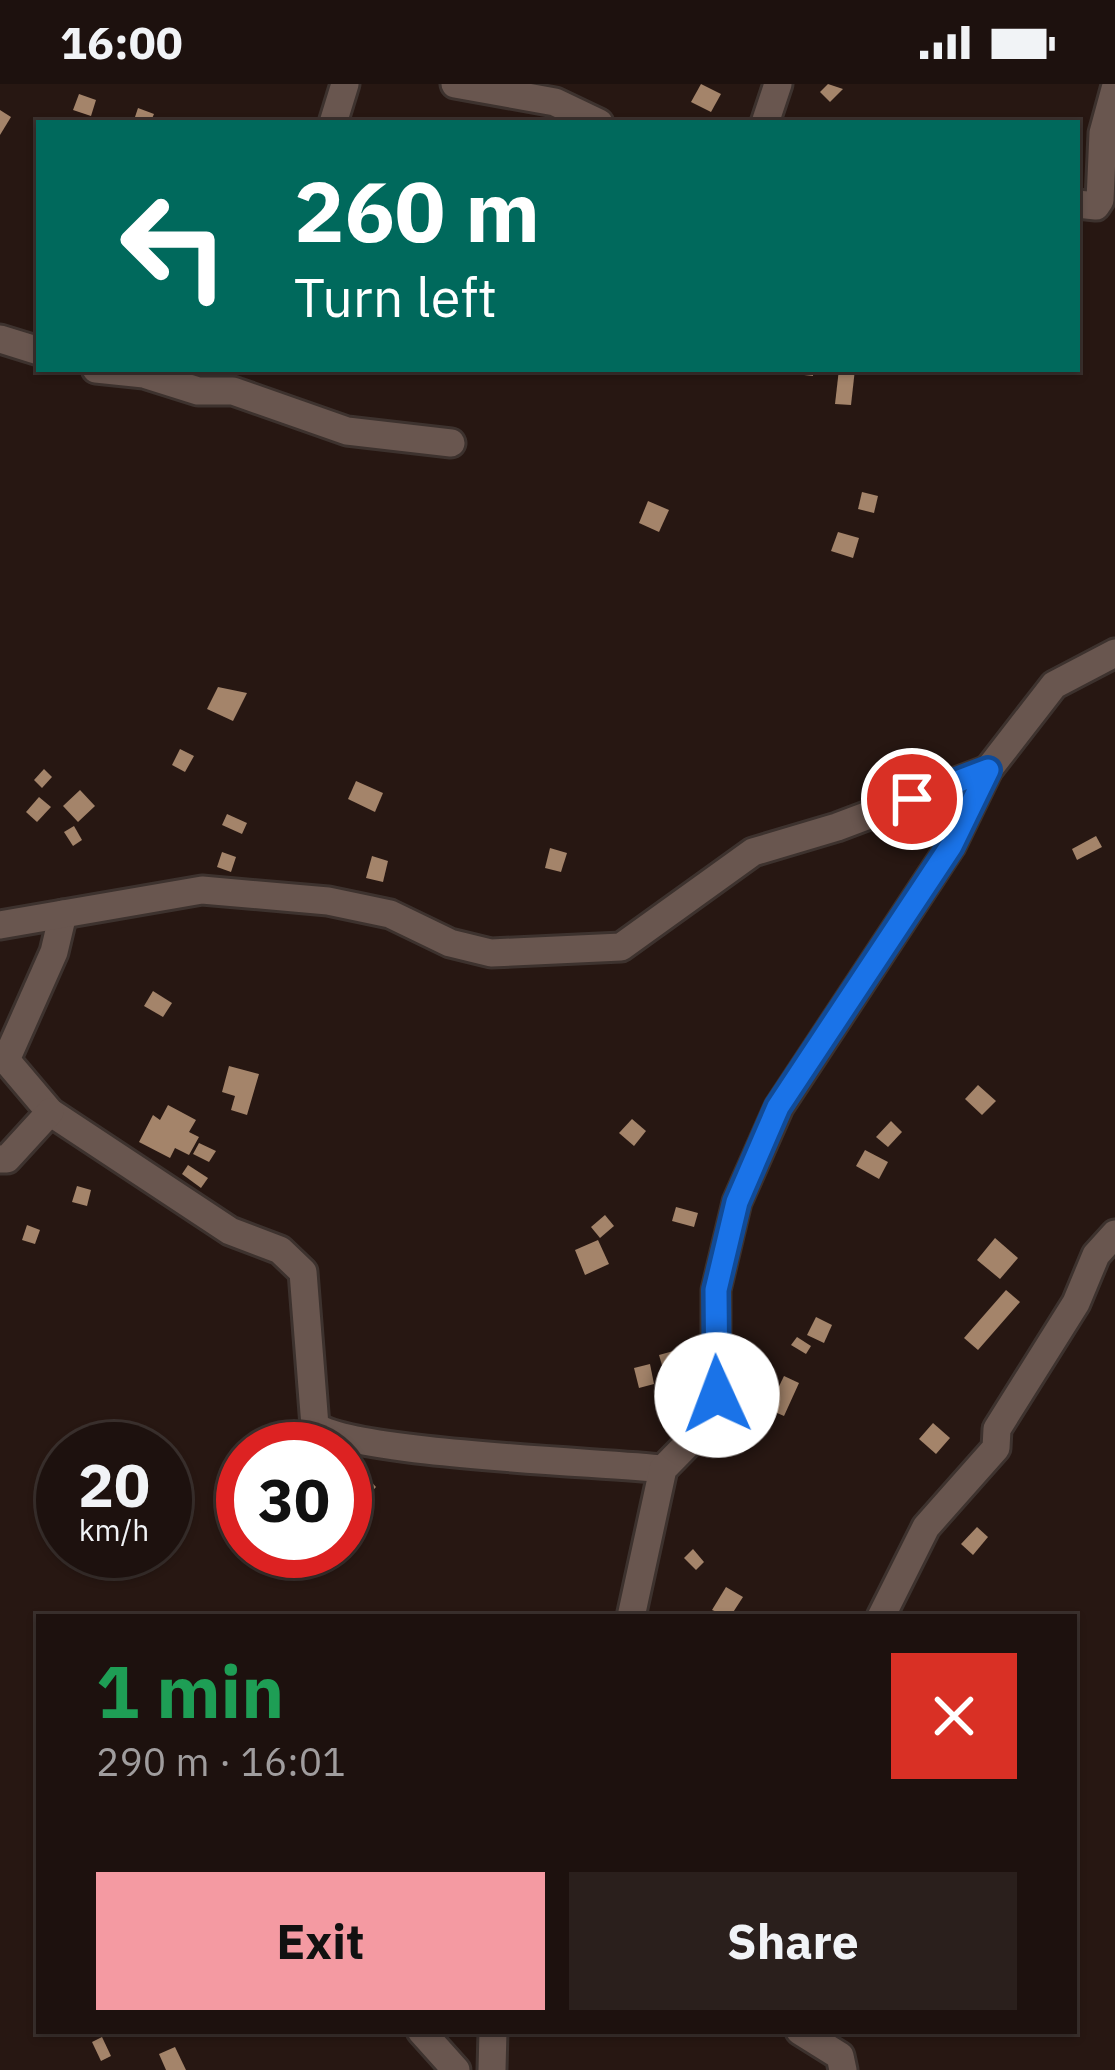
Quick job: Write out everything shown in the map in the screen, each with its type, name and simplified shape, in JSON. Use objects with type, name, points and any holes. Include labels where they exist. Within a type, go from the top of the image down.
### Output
[{"type":"street","points":[[334,120],[345,84]]},
{"type":"street","points":[[455,84],[555,102],[593,120]]},
{"type":"street","points":[[766,120],[778,84]]},
{"type":"street","points":[[1080,204],[1096,206],[1100,200],[1103,133],[1115,89]]},
{"type":"street","points":[[0,339],[36,350]]},
{"type":"street","points":[[131,372],[214,379],[233,392],[347,431],[451,443]]},
{"type":"street","points":[[632,1614],[663,1469],[716,1415],[716,1290],[737,1202],[778,1107],[951,846],[988,770],[1054,685],[1115,652]]},
{"type":"street","points":[[0,925],[166,892],[220,891],[328,901],[390,914],[450,943],[491,953],[621,947],[753,852],[988,770]]},
{"type":"street","points":[[63,914],[55,952],[6,1060],[50,1112],[230,1231],[295,1261],[303,1272],[315,1426],[327,1435],[663,1469]]},
{"type":"street","points":[[0,1159],[7,1159],[50,1112]]},
{"type":"street","points":[[882,1614],[926,1527],[996,1448],[998,1430],[1076,1303],[1096,1255],[1115,1234]]},
{"type":"street","points":[[424,2034],[456,2070]]},
{"type":"street","points":[[492,2070],[493,2034]]},
{"type":"street","points":[[805,2034],[840,2056],[843,2070]]},
{"type":"building","points":[[701,84],[721,94],[711,112],[691,102]]},
{"type":"building","points":[[828,84],[843,89],[830,102],[820,92]]},
{"type":"building","points":[[79,94],[96,100],[91,116],[73,110]]},
{"type":"building","points":[[138,108],[154,114],[151,120],[134,120]]},
{"type":"building","points":[[0,110],[11,117],[0,135]]},
{"type":"building","points":[[839,372],[855,372],[851,405],[835,404]]},
{"type":"building","points":[[862,492],[878,496],[874,513],[858,509]]},
{"type":"building","points":[[648,501],[669,510],[659,532],[639,523]]},
{"type":"building","points":[[838,532],[859,538],[853,558],[831,551]]},
{"type":"building","points":[[218,687],[247,693],[233,721],[207,709]]},
{"type":"building","points":[[180,749],[194,756],[185,772],[172,765]]},
{"type":"building","points":[[44,769],[52,777],[42,788],[34,780]]},
{"type":"building","points":[[356,781],[383,793],[375,812],[348,799]]},
{"type":"building","points":[[80,790],[95,806],[78,822],[63,806]]},
{"type":"building","points":[[39,797],[51,807],[37,822],[26,812]]},
{"type":"building","points":[[227,814],[247,823],[242,834],[222,825]]},
{"type":"building","points":[[74,826],[82,840],[73,846],[64,832]]},
{"type":"building","points":[[1096,836],[1102,847],[1077,860],[1072,849]]},
{"type":"building","points":[[550,848],[567,853],[561,872],[545,868]]},
{"type":"building","points":[[222,852],[236,857],[231,872],[217,867]]},
{"type":"building","points":[[372,856],[388,861],[383,882],[366,878]]},
{"type":"building","points":[[153,991],[172,1003],[163,1017],[144,1006]]},
{"type":"building","points":[[229,1066],[259,1074],[247,1115],[231,1110],[235,1096],[222,1092]]},
{"type":"building","points":[[978,1085],[996,1101],[982,1115],[965,1099]]},
{"type":"building","points":[[168,1105],[196,1120],[189,1132],[199,1137],[189,1155],[175,1148],[170,1158],[139,1142],[153,1115],[160,1120]]},
{"type":"building","points":[[632,1119],[646,1131],[634,1146],[619,1133]]},
{"type":"building","points":[[891,1121],[902,1132],[888,1147],[876,1137]]},
{"type":"building","points":[[199,1143],[216,1151],[209,1162],[193,1154]]},
{"type":"building","points":[[865,1150],[888,1162],[879,1179],[856,1166]]},
{"type":"building","points":[[188,1165],[208,1178],[201,1188],[182,1174]]},
{"type":"building","points":[[77,1186],[91,1190],[87,1206],[72,1202]]},
{"type":"building","points":[[676,1207],[698,1213],[694,1227],[672,1221]]},
{"type":"building","points":[[605,1215],[614,1226],[600,1238],[591,1227]]},
{"type":"building","points":[[27,1225],[40,1230],[35,1244],[22,1240]]},
{"type":"building","points":[[995,1238],[1018,1258],[1000,1279],[977,1260]]},
{"type":"building","points":[[598,1240],[609,1264],[585,1275],[575,1250]]},
{"type":"building","points":[[1006,1290],[1020,1302],[978,1350],[964,1338]]},
{"type":"building","points":[[816,1317],[832,1325],[824,1343],[807,1335]]},
{"type":"building","points":[[797,1337],[811,1346],[806,1354],[791,1345]]},
{"type":"building","points":[[677,1350],[682,1367],[664,1372],[659,1355]]},
{"type":"building","points":[[650,1364],[654,1384],[639,1388],[634,1368]]},
{"type":"building","points":[[784,1376],[799,1383],[784,1416],[768,1409]]},
{"type":"building","points":[[933,1423],[950,1438],[936,1454],[919,1439]]},
{"type":"building","points":[[977,1527],[988,1537],[973,1555],[961,1544]]},
{"type":"building","points":[[693,1549],[704,1562],[696,1570],[684,1558]]},
{"type":"building","points":[[726,1587],[743,1597],[732,1614],[712,1610]]},
{"type":"building","points":[[102,2037],[111,2056],[101,2061],[92,2042]]},
{"type":"building","points":[[175,2047],[186,2070],[166,2070],[159,2054]]},
{"type":"route","points":[[717,1395],[716,1290],[737,1202],[778,1107],[811,1064],[951,846],[988,770],[912,799]]}]
